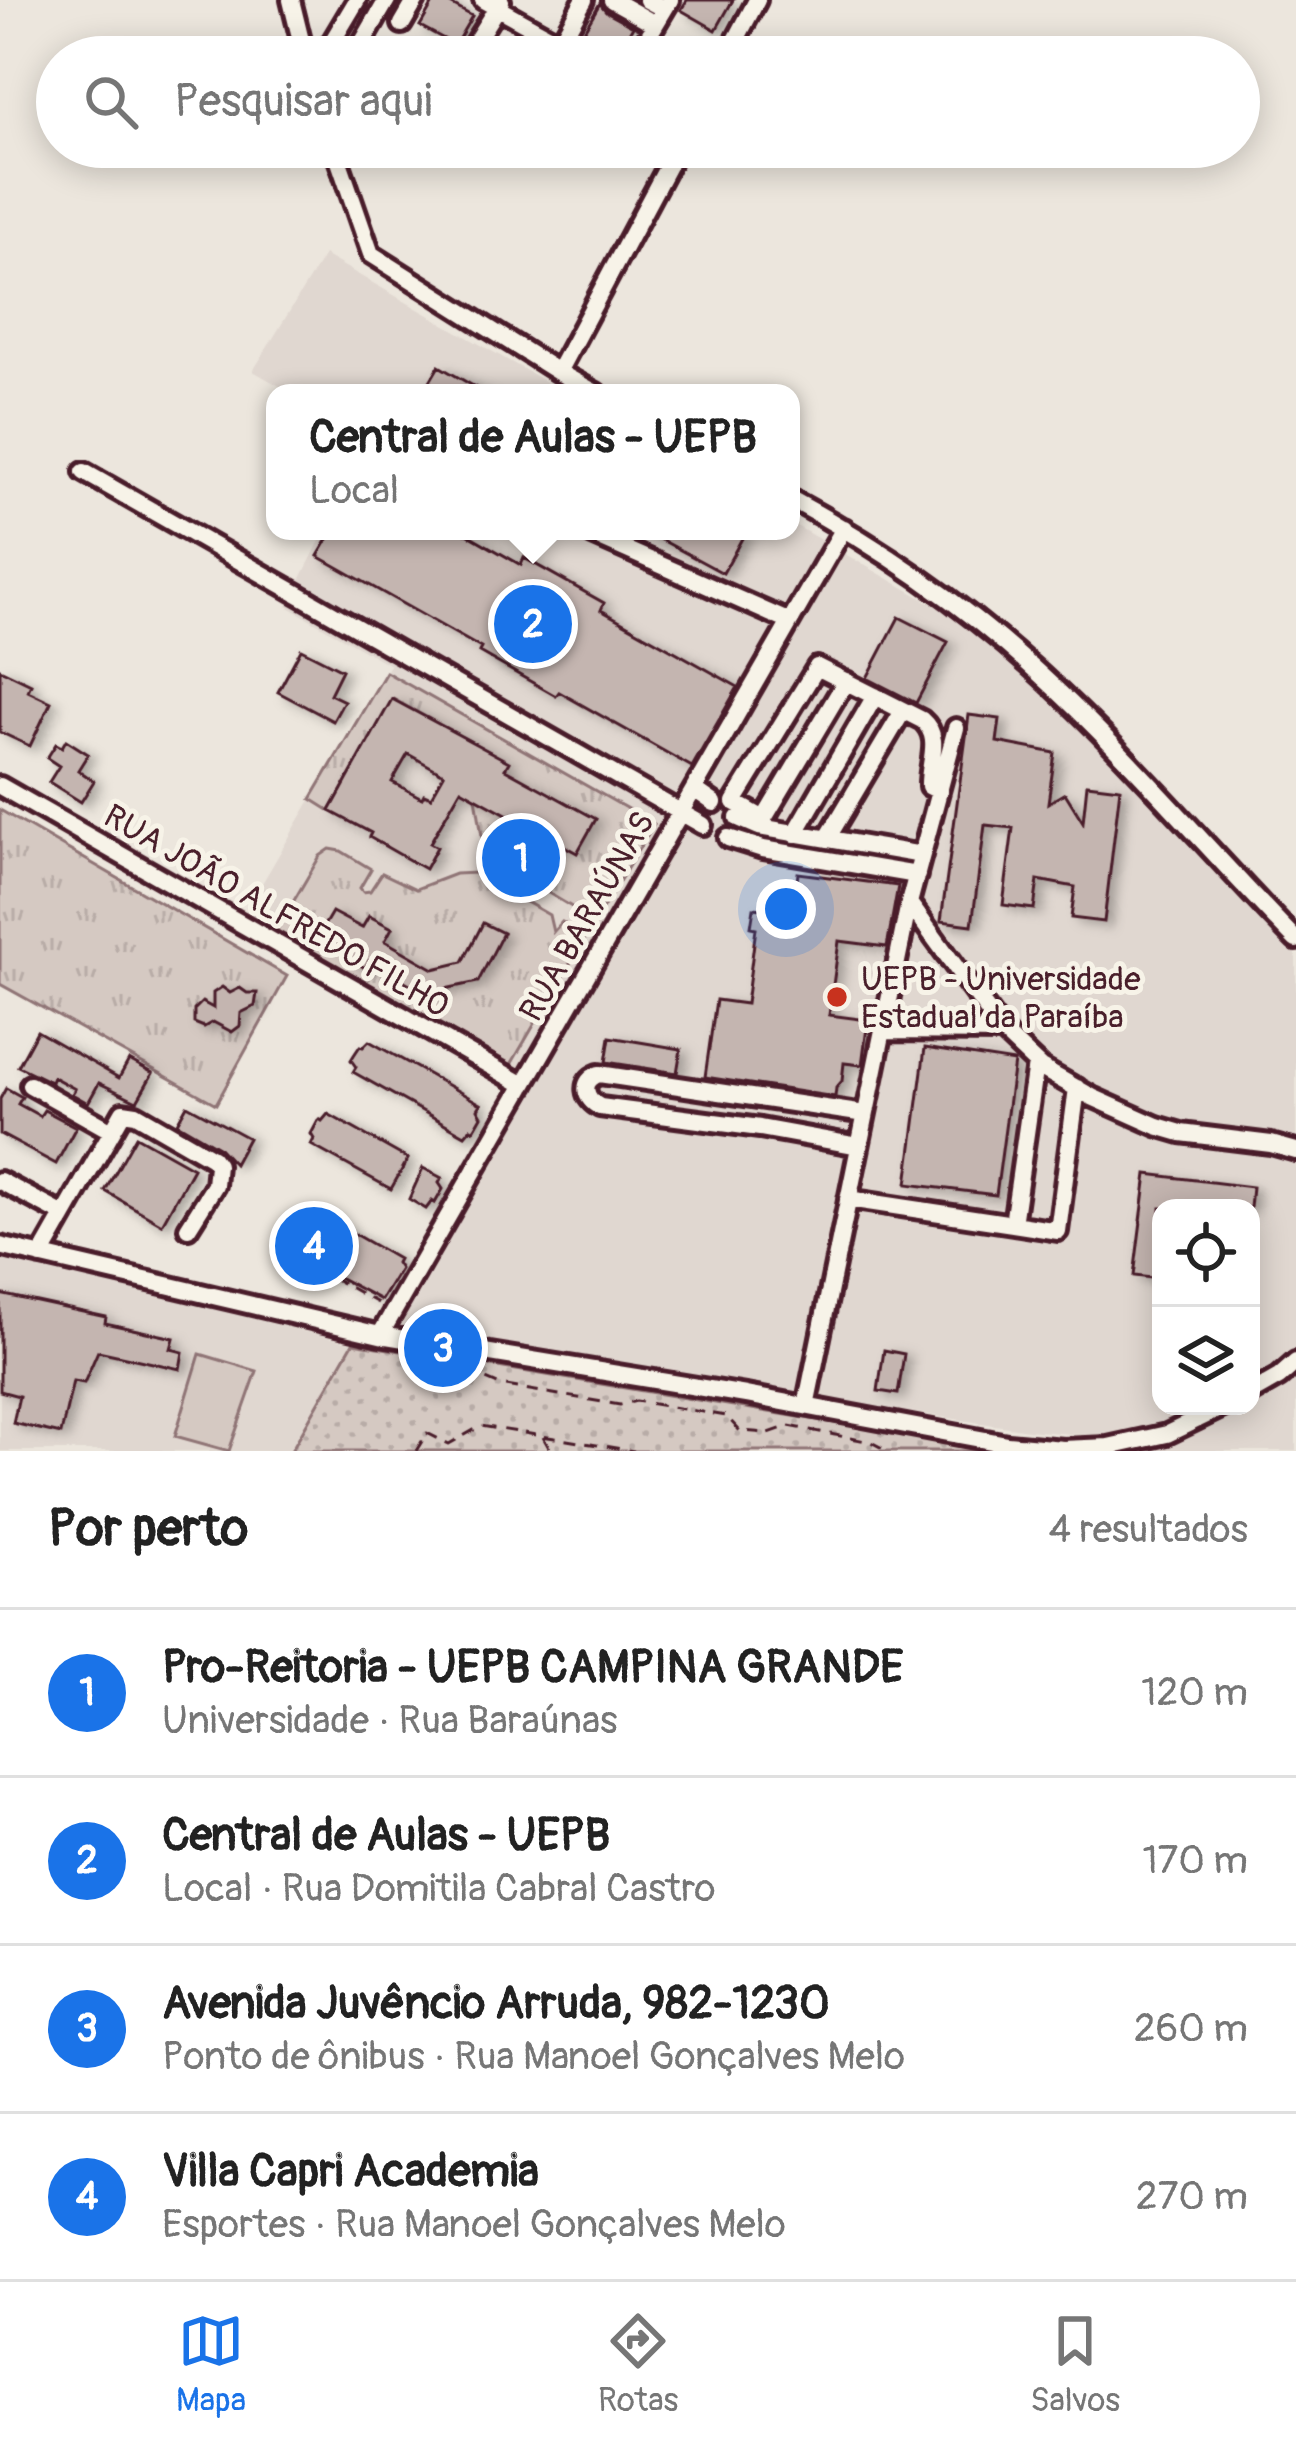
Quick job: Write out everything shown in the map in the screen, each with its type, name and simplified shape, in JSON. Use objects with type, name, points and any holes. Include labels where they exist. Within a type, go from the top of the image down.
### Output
[{"type":"street","points":[[291,0],[300,36]]},
{"type":"street","points":[[336,36],[357,0]]},
{"type":"street","points":[[366,36],[387,0]]},
{"type":"street","points":[[402,24],[416,0]]},
{"type":"street","points":[[564,36],[584,0]]},
{"type":"street","points":[[612,0],[663,11]]},
{"type":"street","points":[[646,0],[663,11]]},
{"type":"street","points":[[738,36],[757,0]]},
{"type":"street","points":[[477,36],[494,2],[538,36]]},
{"type":"street","points":[[341,168],[371,254],[580,384]]},
{"type":"street","points":[[558,372],[668,168]]},
{"type":"street","points":[[84,472],[703,825]]},
{"type":"street","points":[[800,504],[869,542],[1031,666],[1109,740],[1296,940]]},
{"type":"street","name":"RUA BARAÚNAS","points":[[380,1335],[844,528]]},
{"type":"street","points":[[604,540],[790,622]]},
{"type":"street","points":[[922,855],[795,834],[751,821],[734,802],[819,667],[932,728],[929,786],[939,791]]},
{"type":"street","points":[[846,681],[751,821],[730,839],[916,875]]},
{"type":"street","points":[[795,834],[875,696]]},
{"type":"street","points":[[827,839],[904,711]]},
{"type":"street","points":[[806,1406],[909,903],[956,728]]},
{"type":"street","name":"RUA JOÃO ALFREDO FILHO","points":[[0,786],[524,1085]]},
{"type":"street","points":[[694,789],[714,803]]},
{"type":"street","points":[[909,903],[1004,1033],[1036,1064],[1157,1126],[1296,1151]]},
{"type":"street","points":[[591,928],[609,938]]},
{"type":"street","points":[[883,1030],[1004,1033]]},
{"type":"street","points":[[1013,1224],[1036,1064]]},
{"type":"street","points":[[859,1146],[600,1107],[590,1102],[587,1091],[590,1079],[599,1075],[866,1114]]},
{"type":"street","points":[[30,1084],[110,1130]]},
{"type":"street","points":[[848,1199],[1058,1231],[1077,1088]]},
{"type":"street","points":[[41,1256],[118,1116],[129,1111],[217,1165],[214,1185],[188,1228]]},
{"type":"street","points":[[0,1181],[64,1215]]},
{"type":"street","points":[[0,1246],[380,1335],[991,1441],[1085,1450],[1167,1434],[1207,1415]]},
{"type":"street","points":[[1287,1379],[1296,1362]]},
{"type":"path","points":[[295,1257],[385,1307]]},
{"type":"path","points":[[399,1355],[463,1369],[500,1385],[726,1416],[740,1431],[769,1433],[789,1426],[888,1451]]},
{"type":"path","points":[[416,1451],[424,1432],[449,1444],[481,1426],[634,1451]]},
{"type":"path","points":[[542,1436],[551,1451]]},
{"type":"path","points":[[441,1451],[446,1442]]},
{"type":"shaded area","points":[[324,255],[549,384],[276,384],[253,371]]},
{"type":"shaded area","name":"UEPB - Universidade Estadual da Paraíba","points":[[800,528],[955,617],[1037,678],[1296,950],[1296,1451],[1089,1451],[1090,1436],[868,1406],[400,1327],[538,1085],[240,921],[390,665],[287,606],[320,540],[800,540]]},
{"type":"shaded area","points":[[0,1257],[353,1343],[291,1451],[0,1451]]},
{"type":"green space","points":[[386,672],[654,824],[595,921],[485,855],[476,797],[595,819],[505,769],[508,762],[393,699],[330,811],[311,799]]},
{"type":"green space","points":[[0,810],[287,976],[216,1104],[0,984]]},
{"type":"green space","points":[[330,849],[371,869],[360,888],[363,892],[370,891],[382,873],[416,889],[455,874],[476,873],[549,915],[553,932],[562,922],[586,936],[509,1068],[272,938],[320,856]]},
{"type":"green space","points":[[353,1343],[1004,1451],[291,1451]]},
{"type":"green space","points":[[200,1354],[257,1371],[229,1451],[175,1436]]},
{"type":"building","points":[[435,0],[472,16],[460,36],[438,36],[420,26]]},
{"type":"building","points":[[687,0],[733,0],[716,30],[681,10]]},
{"type":"building","points":[[600,3],[633,26],[627,36],[583,32]]},
{"type":"building","points":[[439,366],[470,384],[428,384]]},
{"type":"building","points":[[328,540],[478,540],[521,565],[524,558],[604,603],[601,610],[738,687],[692,767],[559,692],[556,696],[318,556]]},
{"type":"building","points":[[662,540],[741,540],[723,573]]},
{"type":"building","points":[[899,617],[948,642],[916,703],[867,678]]},
{"type":"building","points":[[301,649],[342,670],[330,694],[344,701],[333,721],[278,692]]},
{"type":"building","points":[[0,669],[31,684],[28,691],[51,702],[30,746],[0,732]]},
{"type":"building","points":[[392,699],[509,762],[505,769],[596,819],[577,853],[461,789],[430,843],[437,847],[425,869],[330,811]],"holes":[[[408,754],[444,774],[431,797],[424,794],[422,798],[392,782]]]},
{"type":"building","points":[[969,715],[1000,719],[997,742],[1055,753],[1048,803],[1065,793],[1083,822],[1087,784],[1120,788],[1104,922],[1071,918],[1075,887],[1038,880],[1034,909],[1003,905],[1013,828],[985,825],[972,925],[941,921]]},
{"type":"building","points":[[66,740],[88,754],[78,770],[94,781],[81,802],[49,782],[59,766],[47,758],[56,744],[62,747]]},
{"type":"building","points":[[798,873],[898,886],[887,947],[839,941],[829,1015],[868,1020],[862,1065],[844,1063],[835,1097],[705,1077],[716,1000],[746,1004],[756,928],[751,927],[754,908],[793,913]]},
{"type":"building","points":[[332,912],[362,928],[369,916],[392,928],[385,941],[434,969],[463,962],[483,923],[503,933],[478,982],[426,993],[369,961],[365,968],[319,934]]},
{"type":"building","points":[[222,987],[230,993],[240,988],[257,993],[255,1006],[241,1013],[240,1026],[232,1032],[213,1022],[204,1027],[194,1023],[194,1010],[202,1002],[213,1008],[213,993]]},
{"type":"building","points":[[37,1031],[119,1078],[129,1060],[153,1073],[137,1101],[99,1083],[88,1103],[53,1077],[51,1082],[18,1066]]},
{"type":"building","points":[[610,1037],[681,1049],[677,1073],[606,1062]]},
{"type":"building","points":[[369,1041],[481,1104],[482,1116],[474,1130],[465,1135],[353,1072],[356,1067],[351,1060]]},
{"type":"building","points":[[925,1048],[1014,1062],[996,1195],[907,1184]]},
{"type":"building","points":[[6,1088],[22,1097],[18,1104],[40,1116],[44,1110],[76,1127],[56,1164],[0,1134],[0,1099]]},
{"type":"building","points":[[187,1105],[248,1138],[234,1164],[218,1147],[177,1123]]},
{"type":"building","points":[[328,1114],[408,1159],[391,1189],[311,1145],[319,1119]]},
{"type":"building","points":[[136,1136],[193,1168],[162,1224],[105,1191]]},
{"type":"building","points":[[423,1168],[442,1178],[443,1189],[426,1209],[409,1199]]},
{"type":"building","points":[[1147,1174],[1252,1187],[1251,1199],[1152,1199],[1152,1278],[1134,1276]]},
{"type":"building","points":[[309,1218],[334,1233],[342,1227],[398,1259],[400,1269],[381,1300],[289,1251]]},
{"type":"building","points":[[0,1294],[106,1317],[105,1323],[174,1338],[171,1349],[183,1352],[180,1369],[98,1351],[84,1383],[73,1381],[61,1434],[13,1423],[19,1396],[0,1391]]},
{"type":"building","points":[[884,1350],[904,1354],[898,1394],[878,1391]]},
{"type":"place","name":"Central de Aulas - UEPB","points":[[533,624]]},
{"type":"place","name":"Pro-Reitoria - UEPB CAMPINA GRANDE","points":[[521,858]]},
{"type":"place","name":"UEPB - Universidade Estadual da Paraíba","points":[[837,997]]},
{"type":"place","name":"Villa Capri Academia","points":[[314,1246]]},
{"type":"place","name":"Avenida Juvêncio Arruda, 982-1230","points":[[443,1348]]}]
